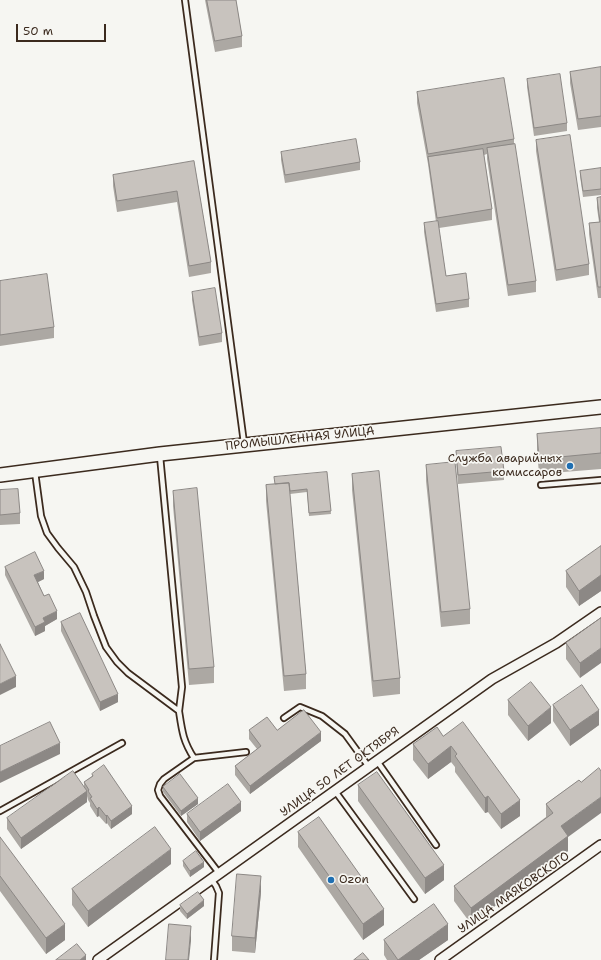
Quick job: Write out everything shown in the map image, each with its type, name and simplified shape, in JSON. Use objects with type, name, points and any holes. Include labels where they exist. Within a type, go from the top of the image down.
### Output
[{"type":"street","name":"ПРОМЫШЛЕННАЯ УЛИЦА","points":[[0,475],[160,454],[601,407]]},
{"type":"street","name":"УЛИЦА 50 ЛЕТ ОКТЯБРЯ","points":[[98,960],[492,679],[556,643],[601,612]]},
{"type":"street","name":"УЛИЦА МАЯКОВСКОГО","points":[[440,960],[601,845]]},
{"type":"lane","points":[[186,0],[244,445]]},
{"type":"lane","points":[[160,454],[182,687],[179,711],[183,736],[194,758]]},
{"type":"lane","points":[[35,470],[41,516],[47,533],[74,567],[86,592],[106,647],[128,674],[179,711]]},
{"type":"lane","points":[[541,485],[601,480]]},
{"type":"lane","points":[[284,718],[300,707],[322,716],[344,734],[369,767]]},
{"type":"lane","points":[[0,811],[122,743]]},
{"type":"lane","points":[[214,960],[219,893],[216,886],[215,876],[160,796],[158,790],[164,779],[194,758],[246,752]]},
{"type":"lane","points":[[377,761],[436,845]]},
{"type":"lane","points":[[335,791],[414,899]]},
{"type":"building","points":[[207,0],[236,0],[242,36],[215,41]]},
{"type":"building","points":[[601,67],[601,116],[578,119],[570,72]]},
{"type":"building","points":[[560,74],[567,123],[534,128],[527,79]]},
{"type":"building","points":[[504,78],[514,139],[428,154],[417,92]]},
{"type":"building","points":[[570,135],[589,264],[556,270],[536,140]]},
{"type":"building","points":[[356,139],[360,162],[285,175],[281,152]]},
{"type":"building","points":[[515,144],[536,281],[508,285],[487,148]]},
{"type":"building","points":[[483,149],[492,209],[437,218],[428,157]]},
{"type":"building","points":[[194,161],[211,262],[189,266],[177,191],[117,201],[113,175]]},
{"type":"building","points":[[601,168],[601,189],[583,191],[580,171]]},
{"type":"building","points":[[601,197],[601,287],[598,287],[589,223],[600,222],[597,198]]},
{"type":"building","points":[[438,221],[446,276],[466,273],[469,299],[436,304],[424,223]]},
{"type":"building","points":[[47,274],[54,327],[0,335],[0,281]]},
{"type":"building","points":[[215,288],[222,333],[199,337],[192,292]]},
{"type":"building","points":[[601,428],[601,453],[539,459],[537,434]]},
{"type":"building","points":[[501,447],[504,471],[458,475],[456,451]]},
{"type":"building","points":[[455,462],[470,609],[441,612],[426,465]]},
{"type":"building","points":[[379,471],[400,678],[373,681],[352,474]]},
{"type":"building","points":[[327,472],[331,511],[309,513],[307,489],[290,491],[289,483],[275,484],[274,477]]},
{"type":"building","points":[[289,483],[306,674],[284,676],[266,485]]},
{"type":"building","points":[[197,488],[214,667],[189,669],[173,491]]},
{"type":"building","points":[[18,489],[20,513],[0,515],[0,490]]},
{"type":"building","points":[[601,546],[601,575],[579,591],[566,571]]},
{"type":"building","points":[[35,552],[44,571],[34,575],[44,596],[49,594],[57,611],[43,618],[45,622],[35,627],[5,567]]},
{"type":"building","points":[[80,613],[118,694],[100,702],[61,622]]},
{"type":"building","points":[[601,618],[601,648],[580,663],[566,643]]},
{"type":"building","points":[[0,644],[16,676],[0,684]]},
{"type":"building","points":[[531,682],[551,707],[528,726],[508,700]]},
{"type":"building","points":[[582,685],[599,710],[570,730],[553,705]]},
{"type":"building","points":[[304,710],[321,732],[250,786],[235,766],[261,746],[249,730],[267,717],[277,730]]},
{"type":"building","points":[[50,722],[60,743],[0,772],[0,746]]},
{"type":"building","points":[[463,722],[520,800],[501,814],[488,796],[485,798],[455,756],[457,754],[451,746],[428,764],[413,744],[437,727],[443,736]]},
{"type":"building","points":[[104,765],[132,806],[111,821],[99,807],[97,809],[90,798],[92,797],[84,782],[93,776],[92,774]]},
{"type":"building","points":[[599,768],[601,771],[601,797],[561,826],[568,836],[471,908],[454,886],[553,813],[546,804],[579,780],[581,782]]},
{"type":"building","points":[[73,771],[87,791],[21,838],[7,818]]},
{"type":"building","points":[[377,772],[444,865],[425,878],[358,785]]},
{"type":"building","points":[[180,774],[198,798],[181,811],[163,787]]},
{"type":"building","points":[[228,784],[241,802],[200,832],[187,814]]},
{"type":"building","points":[[319,817],[384,909],[363,924],[298,832]]},
{"type":"building","points":[[155,827],[171,849],[88,911],[72,889]]},
{"type":"building","points":[[0,837],[65,924],[46,938],[0,876]]},
{"type":"building","points":[[196,851],[204,862],[190,871],[183,861]]},
{"type":"building","points":[[237,874],[261,876],[255,938],[232,936]]},
{"type":"building","points":[[198,892],[204,900],[187,914],[180,905]]},
{"type":"building","points":[[434,904],[448,924],[398,960],[384,940]]},
{"type":"building","points":[[169,924],[191,926],[188,960],[166,960]]},
{"type":"building","points":[[77,944],[86,955],[80,960],[56,960]]},
{"type":"building","points":[[363,953],[369,960],[354,960]]},
{"type":"place","name":"Служба аварийных комиссаров","points":[[570,466]]},
{"type":"place","name":"Ozon","points":[[331,880]]}]
